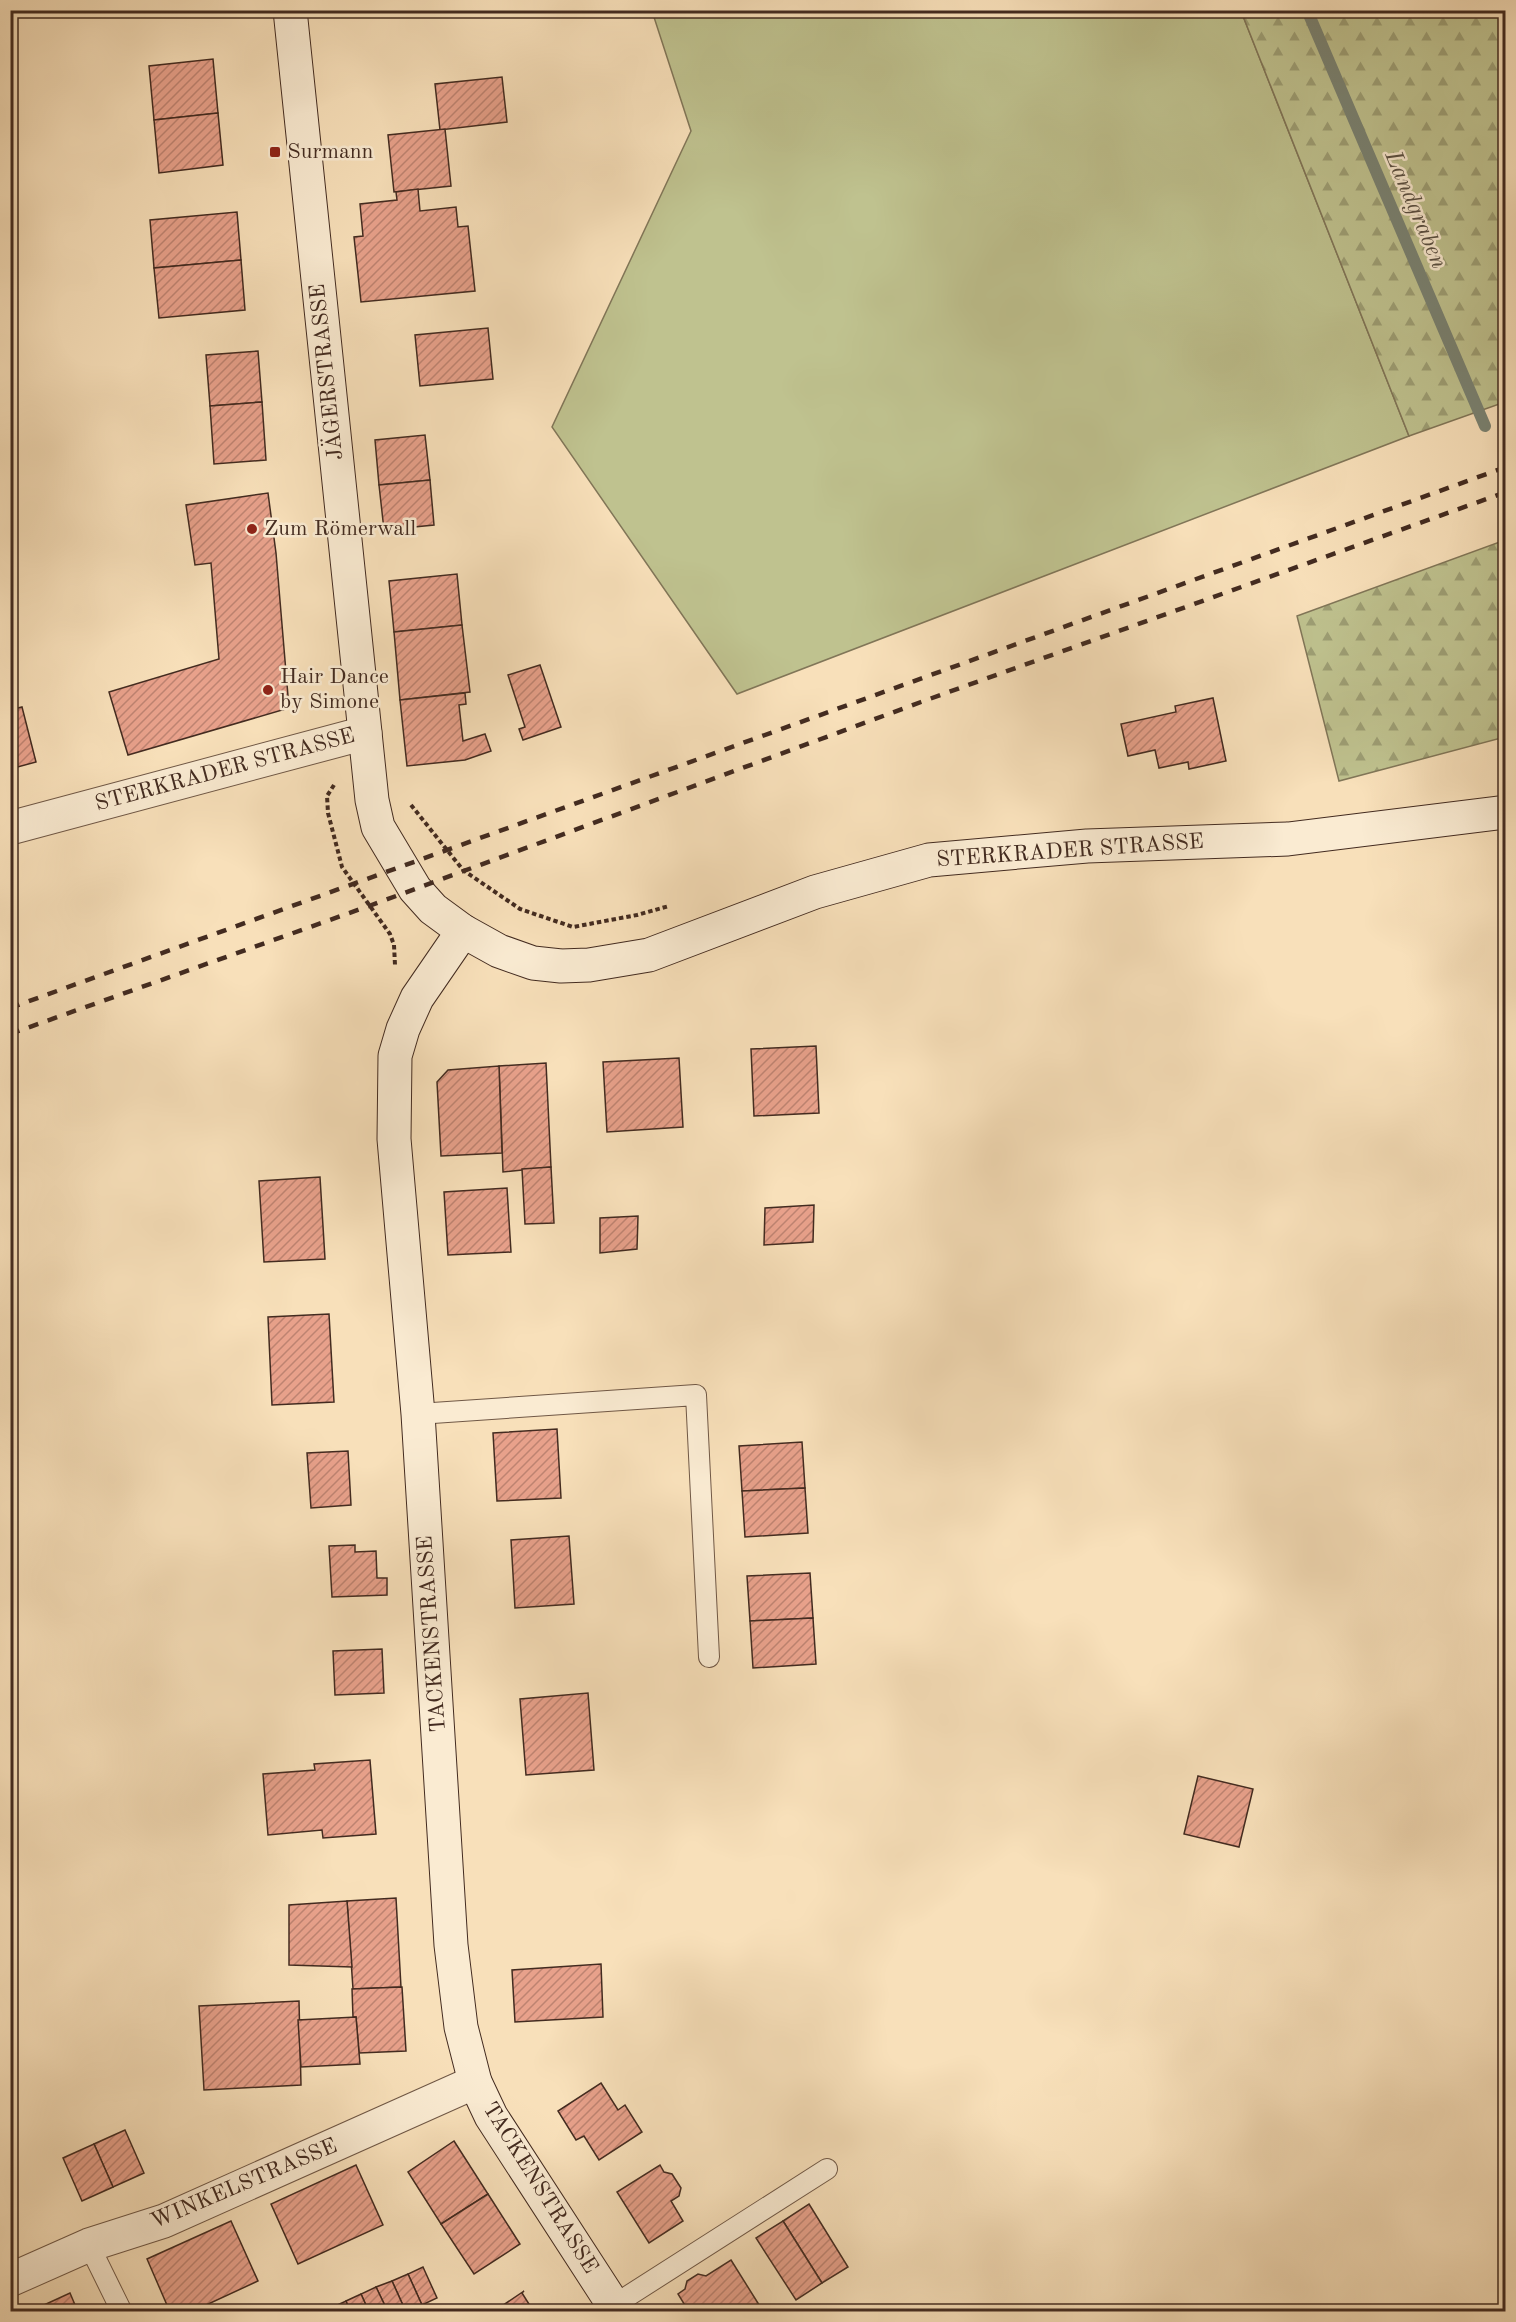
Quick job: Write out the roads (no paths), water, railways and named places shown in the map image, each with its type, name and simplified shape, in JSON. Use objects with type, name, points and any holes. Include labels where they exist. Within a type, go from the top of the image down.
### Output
[{"type":"street","name":"JÄGERSTRASSE","points":[[290,10],[365,733]]},
{"type":"street","name":"STERKRADER STRASSE","points":[[10,828],[365,733],[372,800],[378,827],[415,889],[433,909],[463,931],[499,951],[533,963],[561,966],[589,965],[649,955],[815,892],[929,860],[1087,846],[1288,839],[1506,812]]},
{"type":"street","name":"TACKENSTRASSE","points":[[463,931],[417,998],[403,1029],[395,1056],[394,1139],[418,1413],[451,1945],[461,2027],[475,2082],[491,2116],[616,2308]]},
{"type":"street","name":"WINKELSTRASSE","points":[[10,2280],[88,2245],[164,2221],[475,2082]]},
{"type":"lane","points":[[418,1413],[696,1395],[709,1657]]},
{"type":"lane","points":[[616,2308],[826,2169]]},
{"type":"lane","points":[[88,2245],[122,2312]]},
{"type":"waterway","name":"Landgraben","points":[[1307,10],[1485,426]]},
{"type":"railway","points":[[10,1008],[1506,467]]},
{"type":"railway","points":[[10,1034],[369,906],[921,702],[1506,492]]},
{"type":"place","name":"Surmann","points":[[275,152]]},
{"type":"place","name":"Zum Römerwall","points":[[252,529]]},
{"type":"place","name":"Hair Dance by Simone","points":[[268,690]]}]
